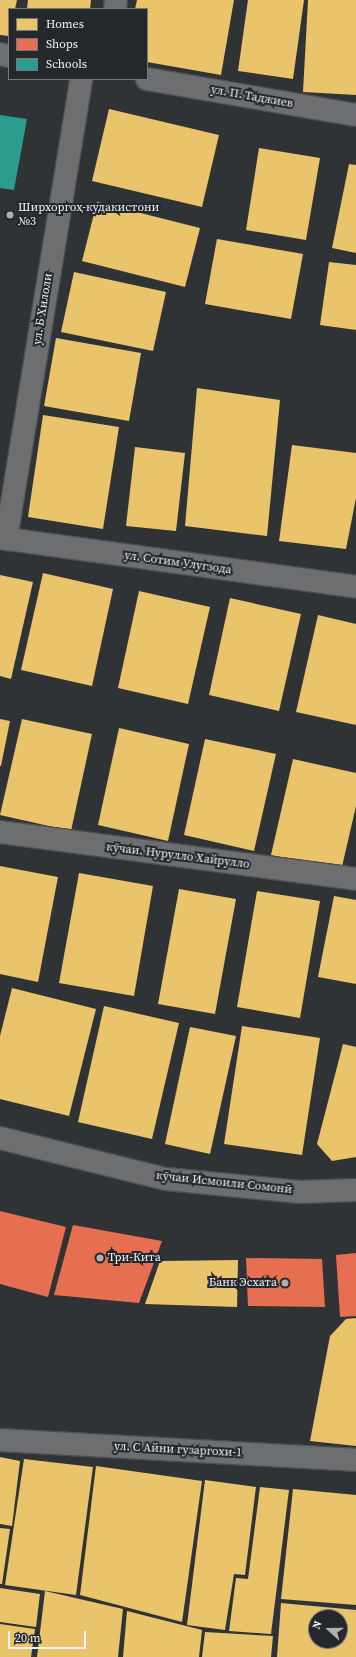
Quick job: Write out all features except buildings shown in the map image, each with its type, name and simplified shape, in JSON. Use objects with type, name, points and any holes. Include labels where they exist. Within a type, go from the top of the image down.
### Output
[{"type":"street","name":"ул. П. Таджиев","points":[[148,79],[356,115]]},
{"type":"street","name":"ул. Б Хилоли","points":[[3,539],[81,80]]},
{"type":"street","name":"ул. Сотим Улугзода","points":[[3,539],[356,587]]},
{"type":"street","name":"кӯчаи. Нурулло Хайрулло","points":[[0,832],[356,879]]},
{"type":"street","name":"кӯчаи Исмоили Сомонӣ","points":[[0,1138],[166,1179],[300,1192],[356,1190]]},
{"type":"street","name":"ул. С Айни гузаргохи-1","points":[[0,1440],[356,1460]]},
{"type":"place","name":"Ширхоргоҳ-кудакистони №3","points":[[10,215]]},
{"type":"place","name":"Три-Кита","points":[[100,1258]]},
{"type":"place","name":"Банк Эсхата","points":[[285,1283]]}]
